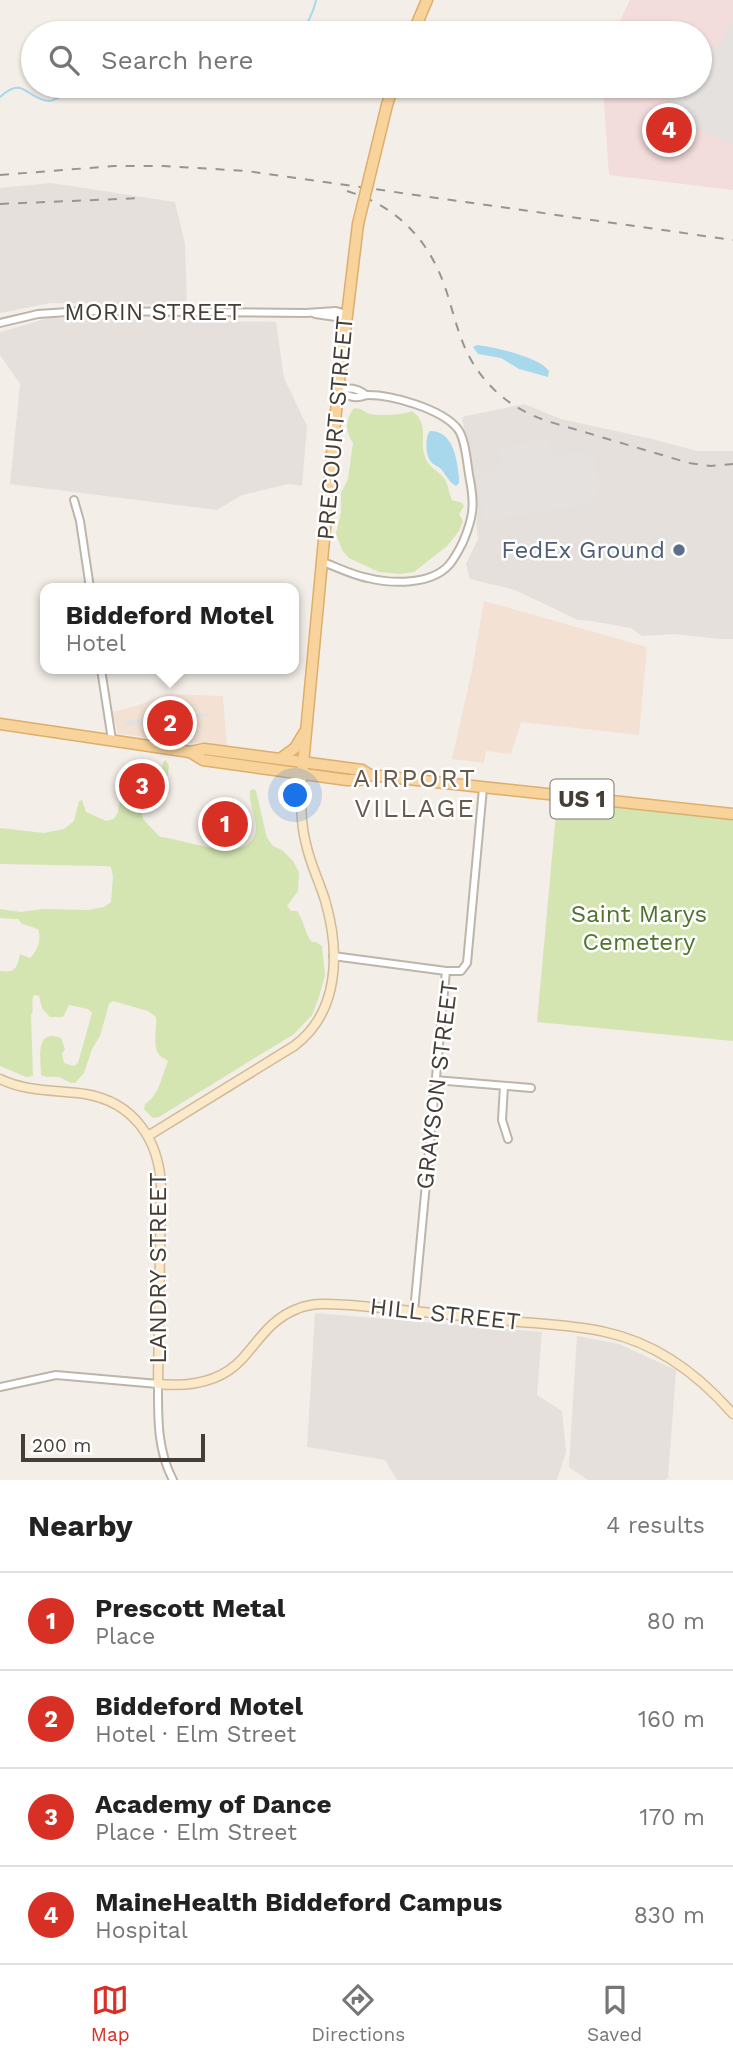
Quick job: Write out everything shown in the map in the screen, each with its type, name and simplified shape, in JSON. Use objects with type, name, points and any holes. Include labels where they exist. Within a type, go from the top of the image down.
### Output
[{"type":"main road","points":[[418,21],[427,0]]},
{"type":"main road","name":"PRECOURT STREET","points":[[302,775],[346,314],[358,223],[389,98]]},
{"type":"main road","name":"US 1","points":[[0,724],[190,752],[204,749],[362,770],[370,775],[733,814]]},
{"type":"main road","points":[[280,759],[295,748],[306,729]]},
{"type":"main road","name":"US 1","points":[[190,752],[203,760],[302,775],[360,780],[370,775]]},
{"type":"street","name":"MORIN STREET","points":[[0,323],[38,314],[83,311],[336,311],[346,314]]},
{"type":"street","points":[[323,562],[377,580],[429,577],[450,565],[473,517],[473,495],[458,428],[445,418],[417,405],[366,395],[359,390],[338,390]]},
{"type":"street","points":[[74,500],[89,583]]},
{"type":"street","points":[[102,674],[112,740]]},
{"type":"street","points":[[148,1136],[308,1035],[319,1021],[330,998],[333,956],[329,917],[304,835],[302,775]]},
{"type":"street","name":"GRAYSON STREET","points":[[414,1311],[446,971],[461,971],[467,963],[483,788]]},
{"type":"street","points":[[333,956],[446,971]]},
{"type":"street","name":"LANDRY STREET","points":[[0,1079],[23,1087],[103,1098],[131,1115],[148,1136],[157,1157],[161,1186],[159,1437],[173,1480]]},
{"type":"street","points":[[435,1080],[531,1088]]},
{"type":"street","points":[[504,1086],[502,1120],[508,1139]]},
{"type":"street","name":"HILL STREET","points":[[158,1384],[188,1385],[221,1375],[240,1362],[273,1323],[286,1314],[304,1306],[329,1304],[575,1327],[616,1335],[657,1351],[684,1367],[709,1388],[733,1414]]},
{"type":"street","points":[[0,1387],[56,1375],[158,1384]]},
{"type":"shaded area","points":[[630,0],[733,0],[733,190],[609,175],[604,98],[712,98],[712,21],[620,21]]},
{"type":"shaded area","points":[[731,23],[733,24],[733,145],[662,113],[669,98],[712,98],[712,47],[717,49]]},
{"type":"shaded area","points":[[51,183],[175,202],[185,244],[187,305],[51,303],[0,313],[0,188]]},
{"type":"shaded area","points":[[49,318],[276,322],[284,378],[307,426],[302,486],[288,484],[242,495],[217,510],[10,484],[20,384],[0,355],[0,332]]},
{"type":"shaded area","points":[[524,404],[561,419],[697,451],[733,451],[733,639],[674,634],[642,636],[631,628],[578,620],[515,590],[470,579],[466,564],[478,539],[478,509],[462,417]]},
{"type":"shaded area","points":[[547,439],[554,456],[580,451],[594,457],[599,487],[590,504],[484,521],[476,474],[500,469],[499,448]]},
{"type":"shaded area","points":[[484,601],[647,647],[639,735],[521,722],[511,754],[486,751],[484,763],[452,759]]},
{"type":"shaded area","points":[[167,694],[223,696],[227,747],[118,734],[112,712]]},
{"type":"shaded area","points":[[208,713],[208,717],[125,726],[124,721],[169,715]]},
{"type":"shaded area","points":[[315,1313],[542,1332],[537,1395],[562,1411],[566,1452],[557,1480],[397,1480],[385,1460],[307,1447]]},
{"type":"shaded area","points":[[577,1336],[619,1344],[676,1370],[668,1478],[665,1480],[588,1480],[569,1467]]},
{"type":"green space","points":[[354,408],[380,415],[412,411],[421,421],[426,460],[444,478],[452,500],[464,506],[459,514],[463,521],[459,531],[447,546],[414,572],[379,572],[349,558],[342,550],[336,533],[341,513],[341,493],[348,479],[353,443],[347,430]]},
{"type":"green space","points":[[166,760],[169,766],[162,797],[142,813],[143,819],[160,837],[212,848],[239,848],[249,843],[255,834],[256,824],[250,791],[256,791],[267,838],[293,861],[299,872],[298,891],[287,906],[291,911],[297,911],[312,942],[322,946],[325,975],[312,1015],[294,1034],[159,1117],[153,1118],[144,1109],[145,1104],[157,1091],[168,1061],[160,1056],[157,1050],[156,1017],[148,1011],[113,1001],[109,1004],[100,1036],[92,1049],[84,1073],[73,1083],[58,1077],[41,1075],[41,1047],[46,1037],[61,1038],[65,1049],[62,1054],[64,1063],[74,1066],[78,1063],[92,1013],[88,1009],[69,1005],[63,1017],[50,1017],[42,1008],[39,996],[34,995],[31,1015],[33,1076],[26,1077],[0,1066],[0,971],[15,968],[20,954],[30,958],[37,949],[39,937],[38,929],[22,924],[18,919],[0,918],[0,909],[21,912],[104,907],[111,902],[113,877],[111,867],[105,866],[0,864],[0,828],[44,833],[64,829],[74,821],[79,801],[82,800],[86,812],[106,821],[114,819],[128,771],[137,772],[135,788],[139,794],[151,793],[158,785],[163,762]]},
{"type":"green space","name":"Saint Marys Cemetery","points":[[557,802],[733,819],[733,1041],[537,1022]]},
{"type":"water","points":[[477,345],[505,350],[536,361],[549,371],[548,377],[519,369],[501,358],[478,354],[473,347]]},
{"type":"water","points":[[430,431],[444,436],[453,448],[459,478],[456,486],[428,456],[426,447]]},
{"type":"waterway","points":[[309,21],[316,0]]},
{"type":"waterway","points":[[0,97],[15,88],[21,88]]},
{"type":"waterway","points":[[39,98],[49,101],[57,98]]},
{"type":"railway","points":[[0,175],[114,166],[247,171],[733,240]]},
{"type":"railway","points":[[347,191],[366,198],[397,217],[422,243],[440,275],[470,358],[493,389],[503,397],[523,411],[547,421],[689,463],[711,466],[733,464]]},
{"type":"railway","points":[[0,204],[143,198]]},
{"type":"place","name":"MaineHealth Biddeford Campus","points":[[669,130]]},
{"type":"place","name":"FedEx Ground","points":[[679,550]]},
{"type":"place","name":"Biddeford Motel","points":[[170,723]]},
{"type":"place","name":"Academy of Dance","points":[[142,786]]},
{"type":"place","name":"Prescott Metal","points":[[225,824]]},
{"type":"district","name":"AIRPORT VILLAGE","points":[[415,793]]}]
